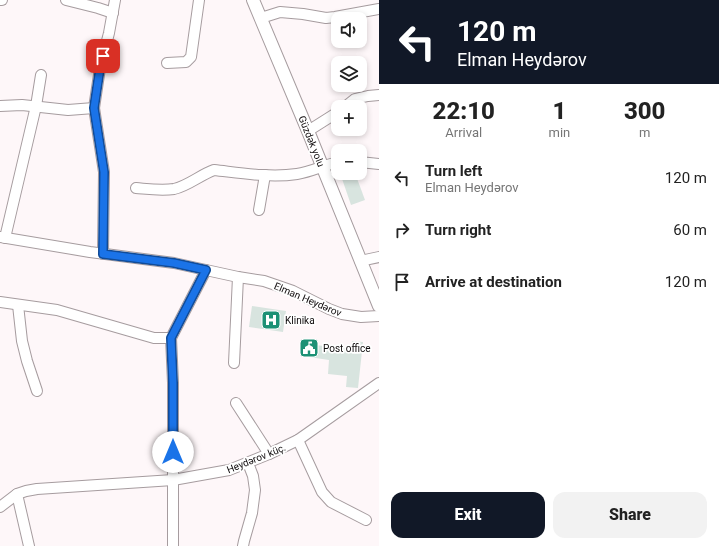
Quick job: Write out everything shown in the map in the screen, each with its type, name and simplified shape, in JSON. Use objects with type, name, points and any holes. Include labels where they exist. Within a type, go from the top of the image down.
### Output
[{"type":"street","points":[[66,0],[113,13]]},
{"type":"street","points":[[103,254],[104,172],[94,108],[100,68],[110,32],[116,0]]},
{"type":"street","points":[[167,63],[186,62],[191,57],[199,0]]},
{"type":"street","name":"Güzdək yolu","points":[[253,0],[379,306]]},
{"type":"street","points":[[261,18],[280,12],[326,18],[379,9]]},
{"type":"street","points":[[2,238],[36,106],[40,75]]},
{"type":"street","points":[[354,100],[379,95]]},
{"type":"street","points":[[0,106],[22,105],[68,110],[94,108]]},
{"type":"street","points":[[308,131],[331,116]]},
{"type":"street","points":[[367,163],[379,164]]},
{"type":"street","points":[[136,188],[161,190],[174,188],[184,185],[214,170],[265,175],[282,175],[298,174],[331,164]]},
{"type":"street","points":[[259,210],[265,175]]},
{"type":"street","name":"Elman Heydərov","points":[[2,238],[103,254],[174,263],[264,281],[293,291],[342,314],[361,317],[379,316]]},
{"type":"street","points":[[360,261],[379,257]]},
{"type":"street","points":[[173,546],[173,383],[171,338],[206,270]]},
{"type":"street","points":[[234,363],[238,277]]},
{"type":"street","points":[[0,302],[57,310],[154,338],[171,338]]},
{"type":"street","points":[[18,305],[22,341],[37,391]]},
{"type":"street","name":"Heydərov küç.","points":[[0,507],[17,494],[37,489],[173,480],[229,470],[269,454],[298,440],[379,383]]},
{"type":"street","points":[[236,403],[269,454]]},
{"type":"street","points":[[298,440],[322,492],[331,502],[366,520]]},
{"type":"street","points":[[244,546],[252,513],[255,490],[253,476],[248,463]]},
{"type":"street","points":[[17,494],[29,546]]},
{"type":"building","points":[[342,180],[358,180],[365,200],[351,205]]},
{"type":"building","points":[[252,306],[286,311],[283,332],[249,327]]},
{"type":"building","points":[[304,339],[316,341],[315,345],[351,349],[352,341],[363,342],[358,388],[346,387],[347,376],[328,374],[329,360],[302,356]]},
{"type":"place","name":"Klinika","points":[[271,320]]},
{"type":"place","name":"Post office","points":[[309,348]]},
{"type":"route","points":[[103,56],[94,108],[104,172],[103,254],[174,263],[206,270],[171,338],[173,383],[173,452]]}]
